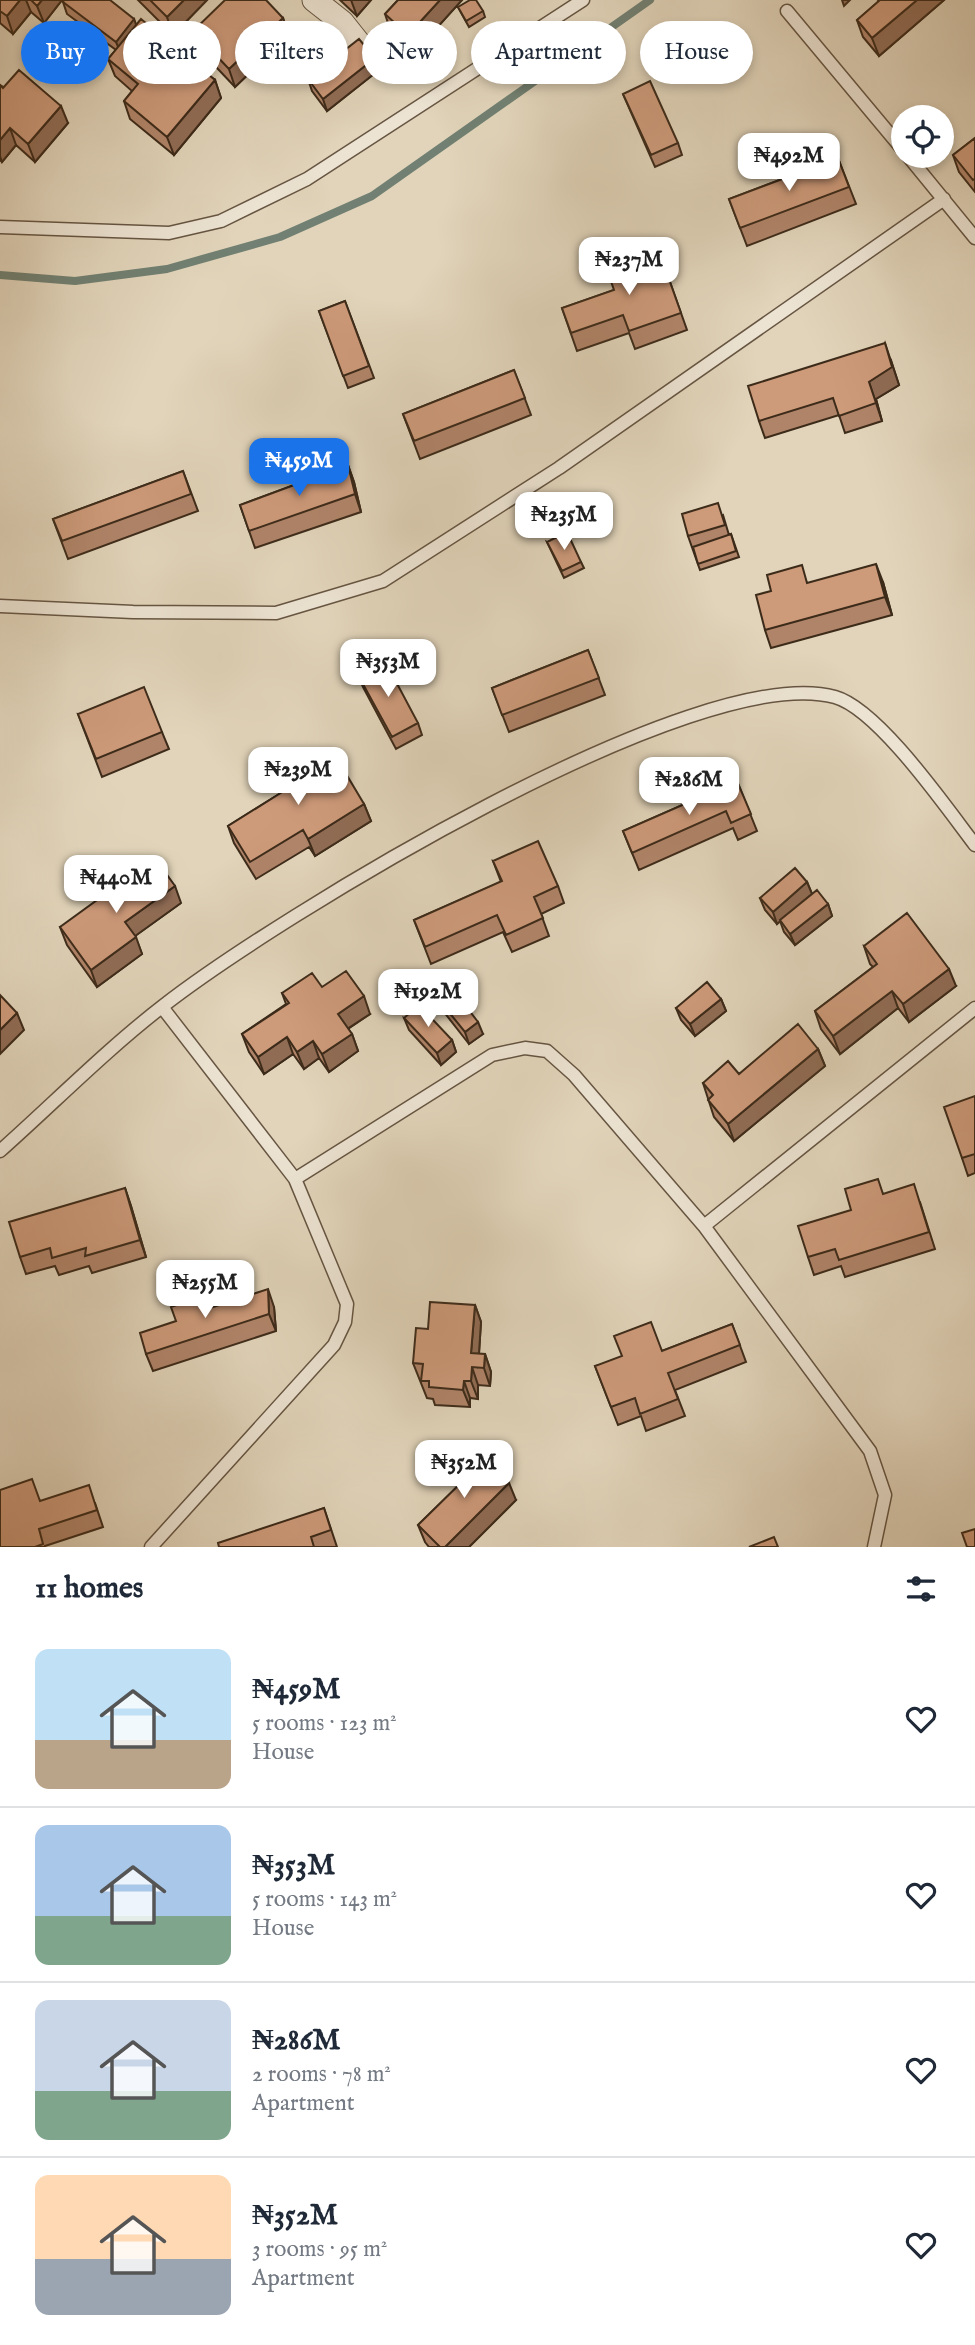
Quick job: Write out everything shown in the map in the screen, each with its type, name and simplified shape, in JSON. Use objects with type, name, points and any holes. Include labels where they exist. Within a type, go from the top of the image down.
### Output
[{"type":"street","points":[[314,0],[342,22],[362,47]]},
{"type":"lane","points":[[0,227],[169,233],[221,221],[307,179],[583,0]]},
{"type":"lane","points":[[787,11],[891,136]]},
{"type":"lane","points":[[918,168],[975,237]]},
{"type":"lane","points":[[0,606],[133,612],[276,613],[383,581],[559,468],[944,199]]},
{"type":"lane","points":[[0,1151],[162,1007],[234,954],[320,900],[453,825],[595,753],[738,702],[800,693],[835,697],[864,711],[975,845]]},
{"type":"lane","points":[[151,1547],[334,1345],[345,1322],[347,1304],[336,1271],[295,1180],[162,1007]]},
{"type":"lane","points":[[704,1226],[975,1008]]},
{"type":"lane","points":[[295,1180],[492,1055],[525,1048],[547,1051],[574,1075],[704,1226],[870,1451],[885,1495],[874,1547]]},
{"type":"building","points":[[0,0],[20,0],[7,16],[0,11]]},
{"type":"building","points":[[31,0],[42,0],[37,6]]},
{"type":"building","points":[[110,0],[134,19],[123,21],[123,33],[116,42],[109,37],[109,21],[88,21],[63,2]]},
{"type":"building","points":[[150,0],[184,0],[167,17]]},
{"type":"building","points":[[225,0],[266,0],[283,18],[280,21],[235,21],[235,63],[229,69],[221,61],[221,21],[203,21]]},
{"type":"building","points":[[398,0],[440,0],[421,21],[393,21],[385,14]]},
{"type":"building","points":[[470,0],[476,0],[483,11],[466,21],[458,7]]},
{"type":"building","points":[[880,0],[917,0],[872,38],[857,20]]},
{"type":"building","points":[[359,39],[362,43],[362,68],[348,79],[348,48]]},
{"type":"building","points":[[123,41],[123,72],[109,58]]},
{"type":"building","points":[[19,70],[21,84],[35,84],[61,106],[28,144],[10,128],[0,140],[0,85],[3,88]]},
{"type":"building","points":[[138,84],[212,84],[167,137],[124,101]]},
{"type":"building","points":[[312,84],[342,84],[323,99]]},
{"type":"building","points":[[644,84],[651,84],[678,143],[651,155],[623,94]]},
{"type":"building","points":[[975,138],[975,179],[973,180],[954,154]]},
{"type":"building","points":[[838,158],[849,187],[740,228],[729,199]]},
{"type":"building","points":[[659,251],[681,313],[629,331],[623,315],[571,333],[562,308],[614,290],[607,270]]},
{"type":"building","points":[[345,301],[369,366],[343,376],[319,311]]},
{"type":"building","points":[[885,343],[892,367],[869,382],[876,403],[839,416],[833,398],[759,421],[748,386]]},
{"type":"building","points":[[514,370],[525,398],[414,441],[403,414]]},
{"type":"building","points":[[348,465],[355,494],[249,531],[240,505]]},
{"type":"building","points":[[183,471],[191,494],[62,541],[53,519]]},
{"type":"building","points":[[718,503],[725,525],[688,536],[682,514]]},
{"type":"building","points":[[567,532],[581,562],[562,571],[547,542]]},
{"type":"building","points":[[731,534],[736,551],[698,564],[693,547]]},
{"type":"building","points":[[876,564],[885,597],[765,630],[756,595],[771,591],[767,575],[802,565],[807,583]]},
{"type":"building","points":[[588,650],[599,678],[502,715],[492,688]]},
{"type":"building","points":[[385,661],[418,723],[392,737],[358,675]]},
{"type":"building","points":[[144,687],[162,732],[96,759],[78,714]]},
{"type":"building","points":[[313,753],[321,766],[336,757],[364,804],[308,839],[303,830],[250,862],[228,826],[287,789],[278,774]]},
{"type":"building","points":[[737,781],[751,814],[731,823],[726,811],[632,853],[623,831]]},
{"type":"building","points":[[538,841],[558,886],[534,897],[543,918],[506,935],[497,915],[425,947],[414,920],[502,881],[493,861]]},
{"type":"building","points":[[155,858],[175,886],[125,922],[136,937],[91,970],[60,927]]},
{"type":"building","points":[[795,868],[807,882],[773,912],[760,898]]},
{"type":"building","points":[[817,890],[828,904],[790,934],[780,920]]},
{"type":"building","points":[[907,913],[949,969],[903,1004],[892,991],[833,1036],[815,1011],[877,964],[864,946]]},
{"type":"building","points":[[346,971],[364,996],[338,1014],[352,1034],[322,1054],[313,1041],[297,1052],[287,1037],[258,1057],[242,1034],[289,1003],[282,993],[312,973],[322,987]]},
{"type":"building","points":[[707,982],[721,999],[690,1024],[676,1008]]},
{"type":"building","points":[[449,984],[478,1022],[465,1032],[435,995]]},
{"type":"building","points":[[0,995],[17,1013],[0,1030]]},
{"type":"building","points":[[419,1005],[452,1040],[437,1053],[404,1018]]},
{"type":"building","points":[[798,1024],[818,1049],[728,1124],[708,1100],[713,1095],[703,1083],[728,1061],[739,1074]]},
{"type":"building","points":[[975,1096],[975,1154],[962,1158],[944,1107]]},
{"type":"building","points":[[878,1179],[883,1194],[914,1184],[929,1232],[839,1260],[835,1249],[808,1257],[798,1226],[851,1210],[845,1189]]},
{"type":"building","points":[[125,1188],[140,1240],[85,1256],[86,1248],[52,1258],[50,1248],[20,1257],[9,1222]]},
{"type":"building","points":[[268,1289],[269,1314],[146,1354],[140,1333],[176,1321],[171,1307],[202,1296],[207,1309]]},
{"type":"building","points":[[430,1302],[475,1305],[471,1353],[485,1354],[484,1368],[472,1367],[471,1381],[464,1381],[463,1390],[429,1387],[429,1381],[421,1381],[423,1364],[413,1363],[416,1328],[428,1329]]},
{"type":"building","points":[[651,1322],[662,1351],[732,1324],[740,1345],[668,1373],[678,1399],[640,1414],[635,1398],[611,1407],[595,1366],[622,1356],[614,1336]]},
{"type":"building","points":[[476,1449],[509,1483],[445,1547],[440,1547],[418,1525],[467,1477],[458,1467]]},
{"type":"building","points":[[32,1479],[40,1501],[89,1485],[97,1510],[39,1529],[43,1544],[35,1547],[0,1547],[0,1490]]},
{"type":"building","points":[[324,1508],[331,1530],[311,1537],[314,1547],[219,1547],[218,1543]]},
{"type":"building","points":[[975,1529],[975,1547],[967,1547],[962,1533]]},
{"type":"building","points":[[774,1537],[778,1547],[749,1547]]},
{"type":"waterway","points":[[0,275],[75,281],[167,269],[280,237],[372,196],[650,0]]}]
